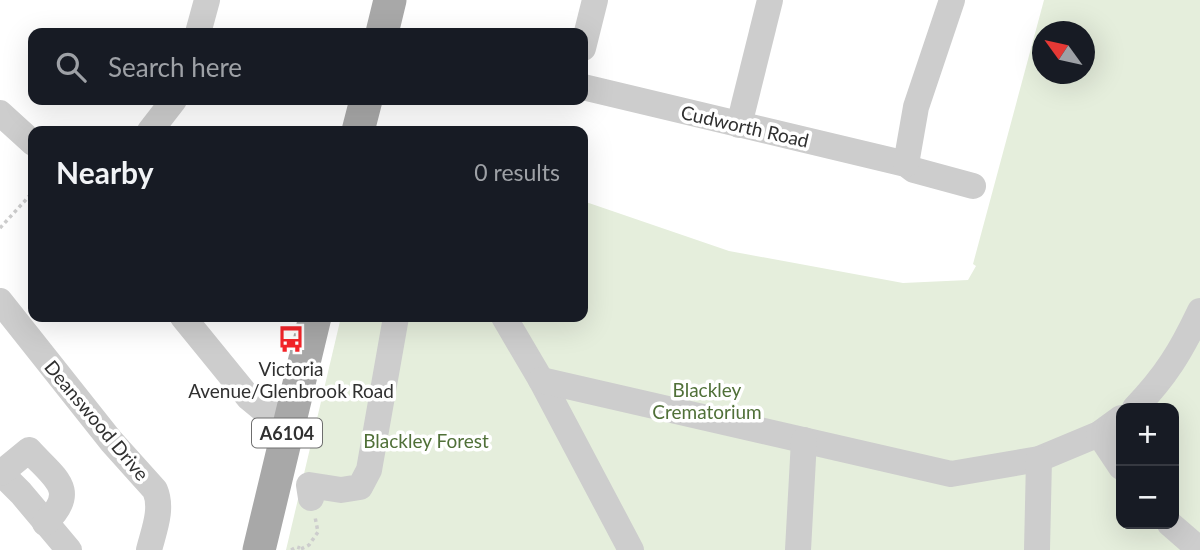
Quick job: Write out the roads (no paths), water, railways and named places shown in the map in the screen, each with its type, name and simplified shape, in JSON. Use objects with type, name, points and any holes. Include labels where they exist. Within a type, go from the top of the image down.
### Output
[{"type":"main road","points":[[383,28],[390,0]]},
{"type":"main road","points":[[359,126],[365,105]]},
{"type":"main road","name":"A6104","points":[[259,550],[313,322]]},
{"type":"street","points":[[199,28],[206,0]]},
{"type":"street","points":[[588,28],[595,0]]},
{"type":"street","points":[[739,125],[770,0]]},
{"type":"street","points":[[906,164],[916,107],[952,0]]},
{"type":"street","name":"Cudworth Road","points":[[588,88],[906,164],[914,170],[974,186]]},
{"type":"street","points":[[154,126],[170,105]]},
{"type":"street","points":[[0,113],[28,138]]},
{"type":"street","name":"Deanswood Drive","points":[[0,301],[111,441],[155,490],[159,499],[159,510],[149,550]]},
{"type":"street","points":[[1139,403],[1169,369],[1200,310]]},
{"type":"street","points":[[187,322],[249,398],[265,411],[290,420]]},
{"type":"street","points":[[311,498],[309,485],[341,490],[360,487],[365,481],[395,322]]},
{"type":"street","points":[[507,322],[541,380],[631,550]]},
{"type":"street","points":[[541,380],[951,474],[1039,459],[1099,434],[1116,422]]},
{"type":"street","points":[[1099,434],[1120,466]]},
{"type":"street","points":[[798,550],[804,440]]},
{"type":"street","points":[[45,523],[58,511],[64,497],[61,485],[29,450],[0,472],[21,493],[45,523],[69,550]]},
{"type":"street","points":[[1037,550],[1039,459]]},
{"type":"street","points":[[1176,529],[1200,550]]},
{"type":"place","name":"Victoria Avenue/Glenbrook Road","points":[[291,339]]},
{"type":"park label","name":"Blackley Crematorium","points":[[707,400]]},
{"type":"park label","name":"Blackley Forest","points":[[426,440]]}]
